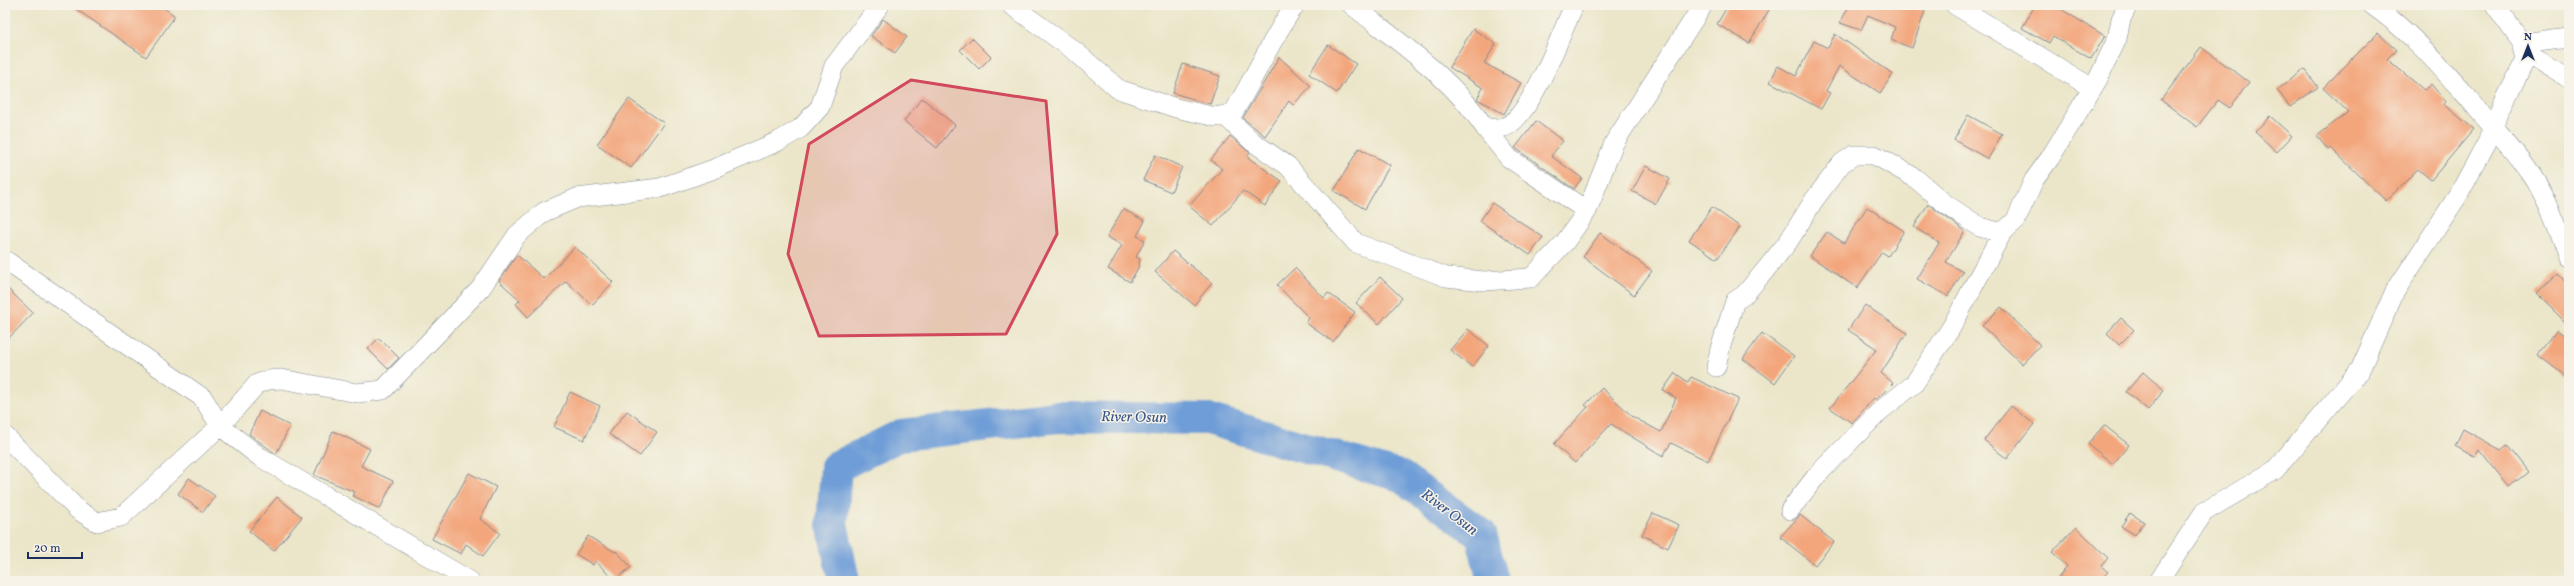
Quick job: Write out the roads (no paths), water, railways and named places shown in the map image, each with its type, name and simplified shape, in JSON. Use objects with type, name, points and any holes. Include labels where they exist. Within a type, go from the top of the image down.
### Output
[{"type":"street","points":[[5,436],[78,510],[97,522],[121,517],[220,426],[257,384],[268,380],[281,379],[357,393],[383,390],[481,288],[517,235],[544,212],[577,198],[660,188],[714,169],[779,141],[801,128],[820,107],[834,66],[880,5]]},
{"type":"street","points":[[1011,5],[1076,52],[1118,89],[1176,108],[1216,116],[1233,113],[1252,83],[1266,50],[1295,5]]},
{"type":"street","points":[[1352,5],[1428,67],[1471,106],[1509,158],[1586,211]]},
{"type":"street","points":[[1486,128],[1506,127],[1521,114],[1536,88],[1574,5]]},
{"type":"street","points":[[1224,115],[1253,142],[1288,166],[1356,243],[1446,277],[1484,281],[1531,278],[1565,242],[1586,211],[1614,143],[1703,5]]},
{"type":"street","points":[[1955,5],[2092,88]]},
{"type":"street","points":[[1790,510],[1818,474],[1880,412],[1914,384],[1951,328],[2002,233],[2016,220],[2034,180],[2050,158],[2092,88],[2117,39],[2121,18],[2128,5]]},
{"type":"street","points":[[2372,5],[2400,24],[2423,47],[2495,127],[2529,171],[2558,226],[2569,258]]},
{"type":"street","points":[[2496,5],[2524,48],[2569,79]]},
{"type":"street","points":[[2524,48],[2569,37]]},
{"type":"street","points":[[2159,581],[2204,512],[2275,470],[2360,370],[2394,294],[2459,194],[2495,127],[2498,112],[2526,59],[2524,48]]},
{"type":"street","points":[[1716,367],[1735,301],[1744,295],[1788,242],[1814,200],[1842,163],[1854,155],[1874,155],[1884,160],[1915,178],[1944,203],[1980,227],[2002,233]]},
{"type":"street","points":[[5,260],[203,398],[220,426],[260,457],[470,581]]},
{"type":"waterway","name":"River Osun","points":[[844,581],[832,524],[836,467],[901,435],[1058,417],[1207,419],[1400,476],[1481,534],[1493,581]]}]
